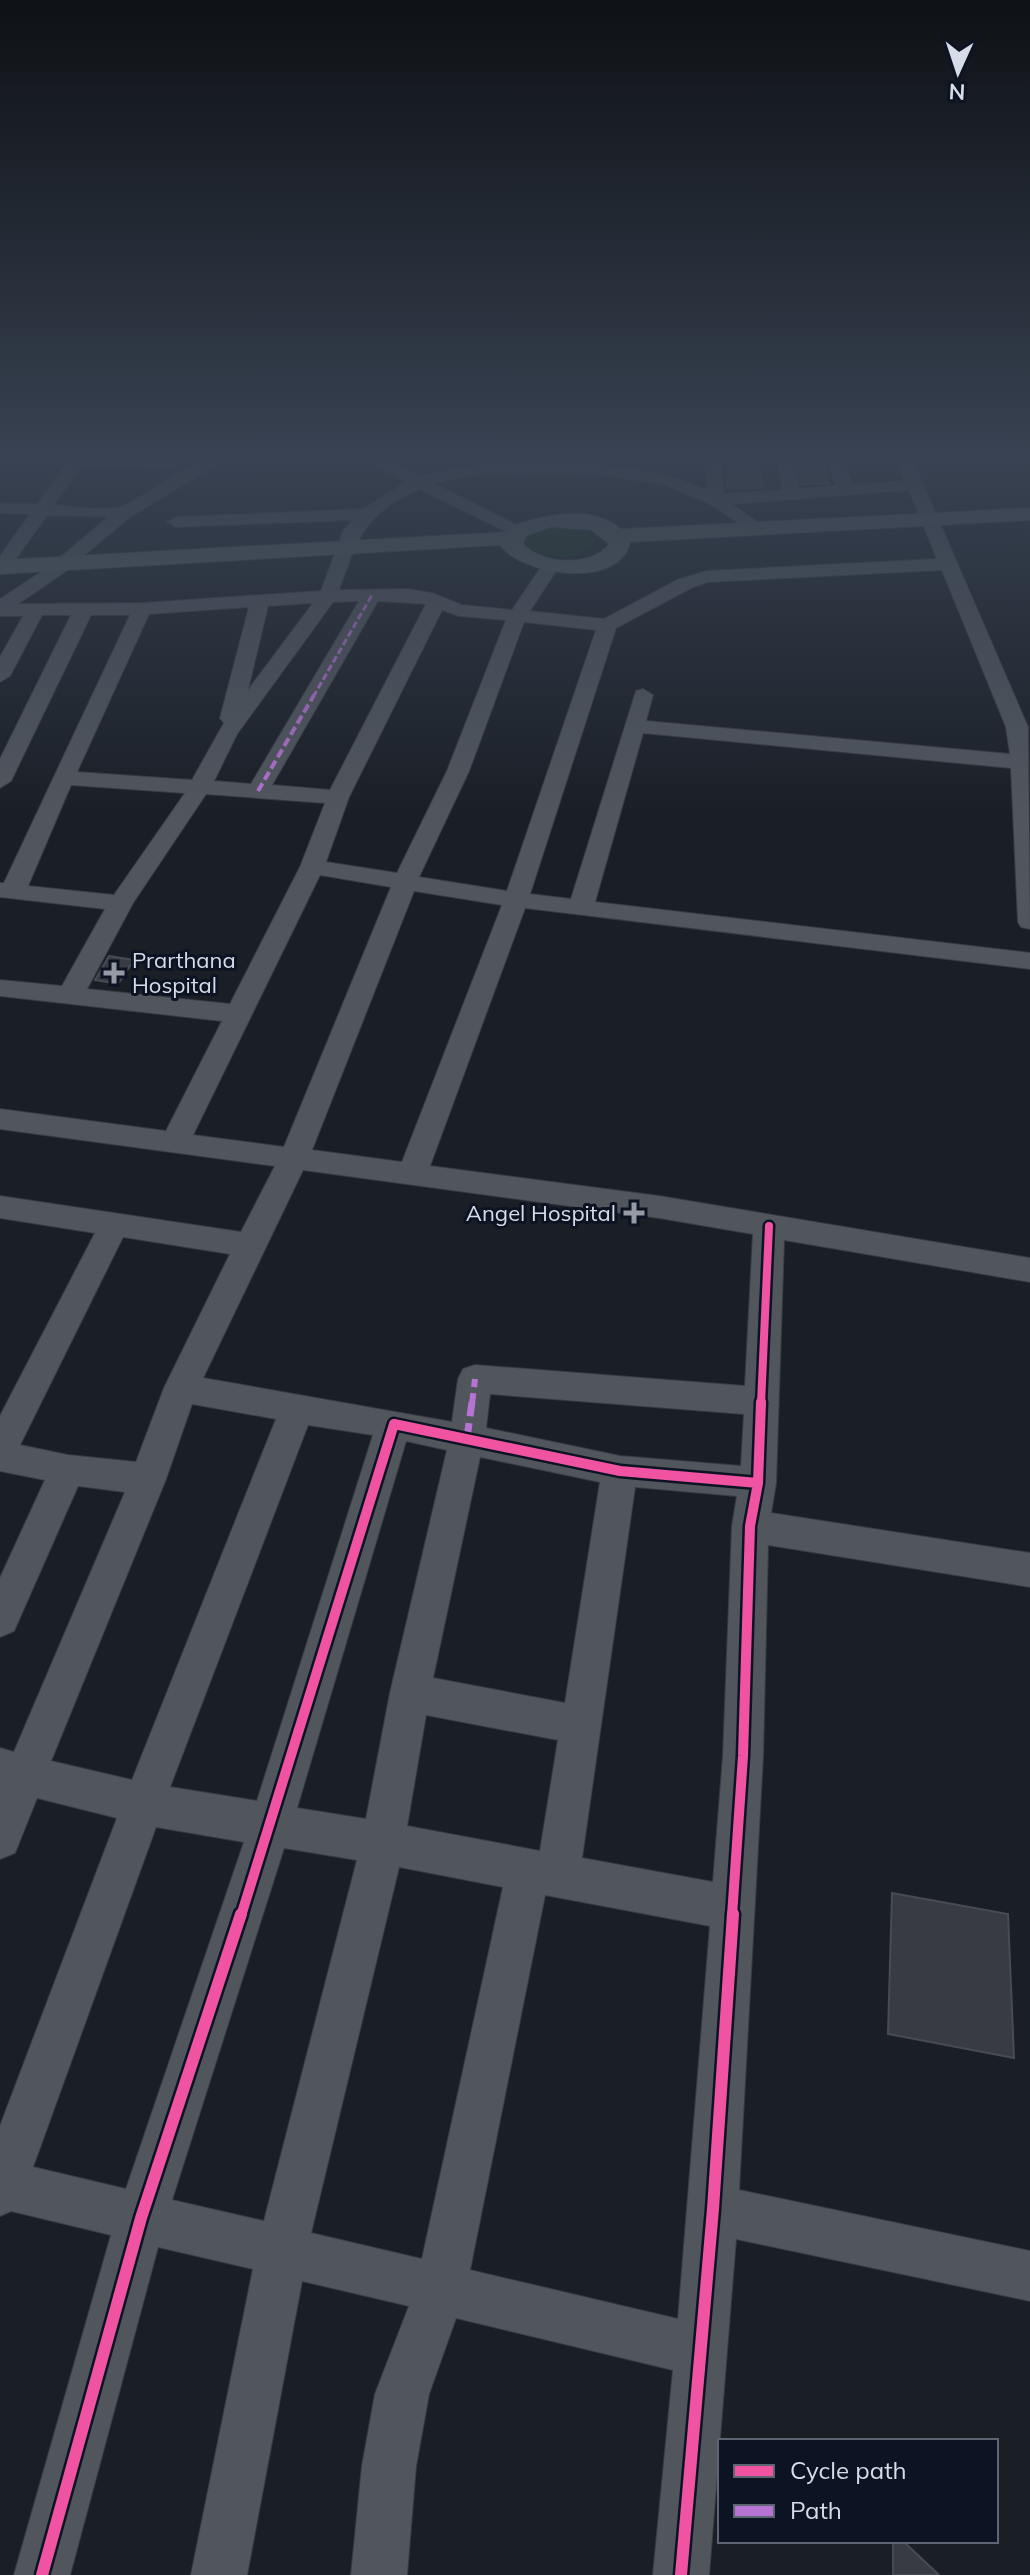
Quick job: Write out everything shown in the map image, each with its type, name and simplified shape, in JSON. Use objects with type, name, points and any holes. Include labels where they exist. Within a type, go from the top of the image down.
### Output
[{"type":"street","points":[[0,609],[46,576]]},
{"type":"street","points":[[69,997],[121,903],[200,787],[227,733],[328,596],[334,576]]},
{"type":"street","points":[[0,1838],[13,1772],[148,1479],[181,1388],[294,1158],[405,882],[458,771],[517,616],[544,576]]},
{"type":"street","points":[[0,609],[142,609],[328,596],[408,595],[437,601],[459,610],[607,625],[684,584],[722,576]]},
{"type":"street","points":[[954,576],[1017,727],[1025,777],[1030,922]]},
{"type":"street","points":[[258,791],[372,595]]},
{"type":"street","points":[[227,733],[260,600]]},
{"type":"street","points":[[175,1142],[312,867],[338,797],[437,601]]},
{"type":"street","points":[[0,781],[84,609]]},
{"type":"street","points":[[121,903],[6,890],[63,778],[142,609]]},
{"type":"street","points":[[0,676],[35,610]]},
{"type":"street","points":[[412,1175],[516,900],[607,625]]},
{"type":"street","points":[[581,908],[643,695]]},
{"type":"street","points":[[634,726],[1025,777]]},
{"type":"street","points":[[63,778],[338,797]]},
{"type":"street","points":[[312,867],[516,900],[1030,961]]},
{"type":"street","points":[[0,988],[239,1014]]},
{"type":"street","points":[[0,1119],[659,1207],[1030,1270]]},
{"type":"street","points":[[0,1207],[250,1245]]},
{"type":"street","points":[[0,1450],[114,1225]]},
{"type":"street","points":[[681,2575],[713,2209],[743,1756],[750,1526],[758,1483],[769,1226]]},
{"type":"street","points":[[219,2575],[282,2250],[383,1843],[410,1693],[467,1438],[475,1379],[761,1401]]},
{"type":"street","points":[[181,1388],[394,1424],[620,1471],[758,1483]]},
{"type":"street","points":[[297,1409],[143,1804],[1,2186],[700,2350]]},
{"type":"street","points":[[42,2575],[141,2218],[270,1827],[394,1424]]},
{"type":"street","points":[[0,1456],[68,1470],[148,1479]]},
{"type":"street","points":[[0,1619],[68,1470]]},
{"type":"street","points":[[379,2575],[389,2466],[402,2394],[441,2289],[580,1725],[620,1471]]},
{"type":"street","points":[[750,1526],[1030,1570]]},
{"type":"street","points":[[410,1693],[580,1725]]},
{"type":"street","points":[[13,1772],[143,1804],[383,1843],[733,1908]]},
{"type":"street","points":[[713,2209],[1030,2276]]},
{"type":"building","points":[[109,956],[134,960],[118,984],[95,980]]},
{"type":"building","points":[[892,1893],[1008,1914],[1014,2058],[888,2034]]},
{"type":"building","points":[[893,2543],[905,2543],[939,2575],[893,2575]]},
{"type":"marked path","points":[[258,791],[372,595]]},
{"type":"marked path","points":[[467,1438],[475,1379]]},
{"type":"cycle path","points":[[681,2575],[713,2209],[743,1756],[750,1526],[758,1483],[769,1226]]},
{"type":"cycle path","points":[[42,2575],[141,2218],[270,1827],[394,1424],[620,1471],[758,1483]]},
{"type":"place","name":"Prarthana Hospital","points":[[114,973]]},
{"type":"place","name":"Angel Hospital","points":[[634,1213]]}]
